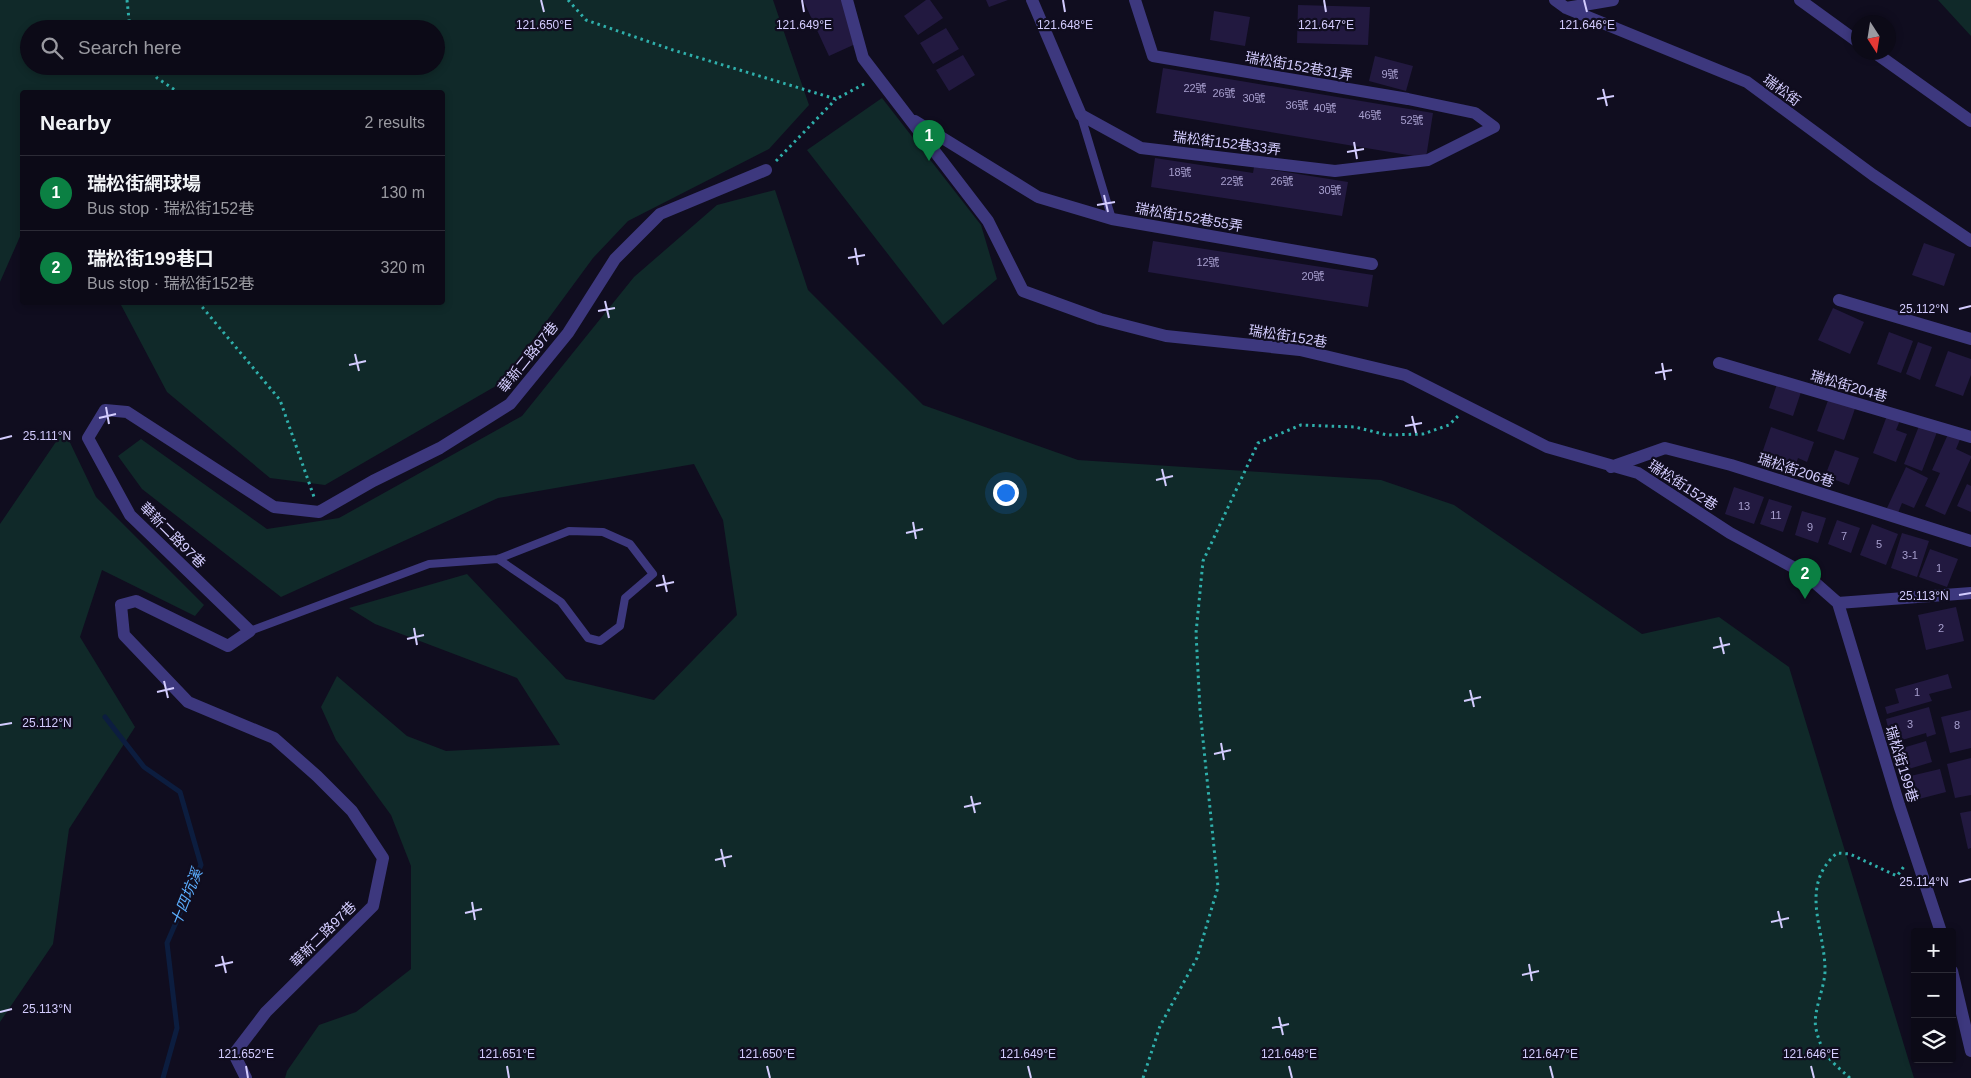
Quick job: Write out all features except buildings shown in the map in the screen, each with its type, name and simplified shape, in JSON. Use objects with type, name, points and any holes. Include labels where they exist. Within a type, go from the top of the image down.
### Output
[{"type":"street","name":"瑞松街152巷","points":[[847,0],[863,58],[988,221],[1023,291],[1100,319],[1166,336],[1300,350],[1405,375],[1547,447],[1611,467],[1638,473],[1730,533],[1804,573],[1838,603]]},
{"type":"street","points":[[1032,0],[1081,115]]},
{"type":"street","name":"瑞松街152巷31弄","points":[[1135,0],[1153,56],[1408,99],[1475,113],[1494,127]]},
{"type":"street","name":"瑞松街","points":[[1555,0],[1566,8],[1747,82],[1873,175],[1971,241]]},
{"type":"street","points":[[1566,8],[1613,0]]},
{"type":"street","points":[[1800,0],[1851,37]]},
{"type":"street","points":[[1885,60],[1971,121]]},
{"type":"street","name":"瑞松街152巷55弄","points":[[906,115],[1038,197],[1112,220],[1372,264]]},
{"type":"street","name":"瑞松街152巷33弄","points":[[1081,115],[1141,148],[1335,171],[1428,160],[1494,127]]},
{"type":"street","name":"華新二路97巷","points":[[246,1078],[234,1054],[266,1012],[373,906],[383,858],[352,811],[317,776],[274,738],[188,702],[124,635],[121,605],[136,601],[228,646],[250,631],[130,515],[88,438],[105,410],[127,412],[274,507],[319,512],[373,481],[440,448],[510,404],[568,333],[615,259],[660,214],[766,170]]},
{"type":"street","points":[[1839,300],[1971,339]]},
{"type":"street","name":"瑞松街204巷","points":[[1719,363],[1971,437]]},
{"type":"street","name":"瑞松街206巷","points":[[1611,467],[1665,448],[1731,465],[1971,542]]},
{"type":"street","points":[[1838,603],[1971,593]]},
{"type":"street","name":"瑞松街199巷","points":[[1838,603],[1939,928]]},
{"type":"street","points":[[1952,973],[1971,1051]]},
{"type":"lane","points":[[1081,115],[1112,220]]},
{"type":"lane","points":[[250,631],[429,564],[498,559],[569,531],[603,532],[630,544],[653,574],[625,598],[620,626],[600,641],[588,638],[561,602],[498,559]]},
{"type":"path","points":[[127,0],[129,20]]},
{"type":"path","points":[[568,0],[586,20],[674,50],[836,99]]},
{"type":"path","points":[[155,75],[175,90]]},
{"type":"path","points":[[766,170],[836,99],[877,77]]},
{"type":"path","points":[[201,305],[280,400],[319,512]]},
{"type":"path","points":[[1143,1078],[1160,1026],[1197,958],[1218,887],[1200,710],[1196,633],[1203,561],[1258,443],[1301,425],[1355,427],[1387,435],[1423,434],[1449,424],[1468,407]]},
{"type":"path","points":[[1850,1078],[1824,1055],[1815,1027],[1825,970],[1815,894],[1826,863],[1837,853],[1850,854],[1897,876],[1914,852]]},
{"type":"green space","points":[[0,0],[773,0],[809,105],[769,149],[628,221],[593,258],[501,383],[325,485],[270,478],[167,392],[121,305],[445,305],[445,90],[20,90],[20,237],[0,282]]},
{"type":"green space","points":[[1938,0],[1971,0],[1971,36]]},
{"type":"green space","points":[[882,98],[981,225],[997,279],[943,325],[807,150]]},
{"type":"green space","points":[[775,190],[808,290],[923,405],[1078,460],[1381,480],[1454,505],[1642,634],[1719,617],[1789,667],[1914,1078],[285,1078],[287,1071],[319,1025],[356,1012],[411,969],[411,866],[391,815],[336,740],[321,707],[337,676],[407,736],[446,751],[560,745],[517,678],[375,624],[349,608],[467,574],[566,679],[654,700],[737,615],[723,520],[694,464],[498,498],[281,597],[142,489],[118,456],[141,439],[267,529],[339,518],[522,416],[634,277],[717,205]]},
{"type":"green space","points":[[64,430],[96,497],[204,605],[195,616],[102,570],[80,637],[135,727],[69,829],[53,944],[0,1022],[0,524]]},
{"type":"waterway","name":"十四坑溪","points":[[105,717],[144,767],[180,792],[201,865],[167,943],[177,1028],[163,1078]]},
{"type":"place","name":"瑞松街網球場","points":[[929,161]]},
{"type":"place","name":"瑞松街199巷口","points":[[1805,599]]}]
